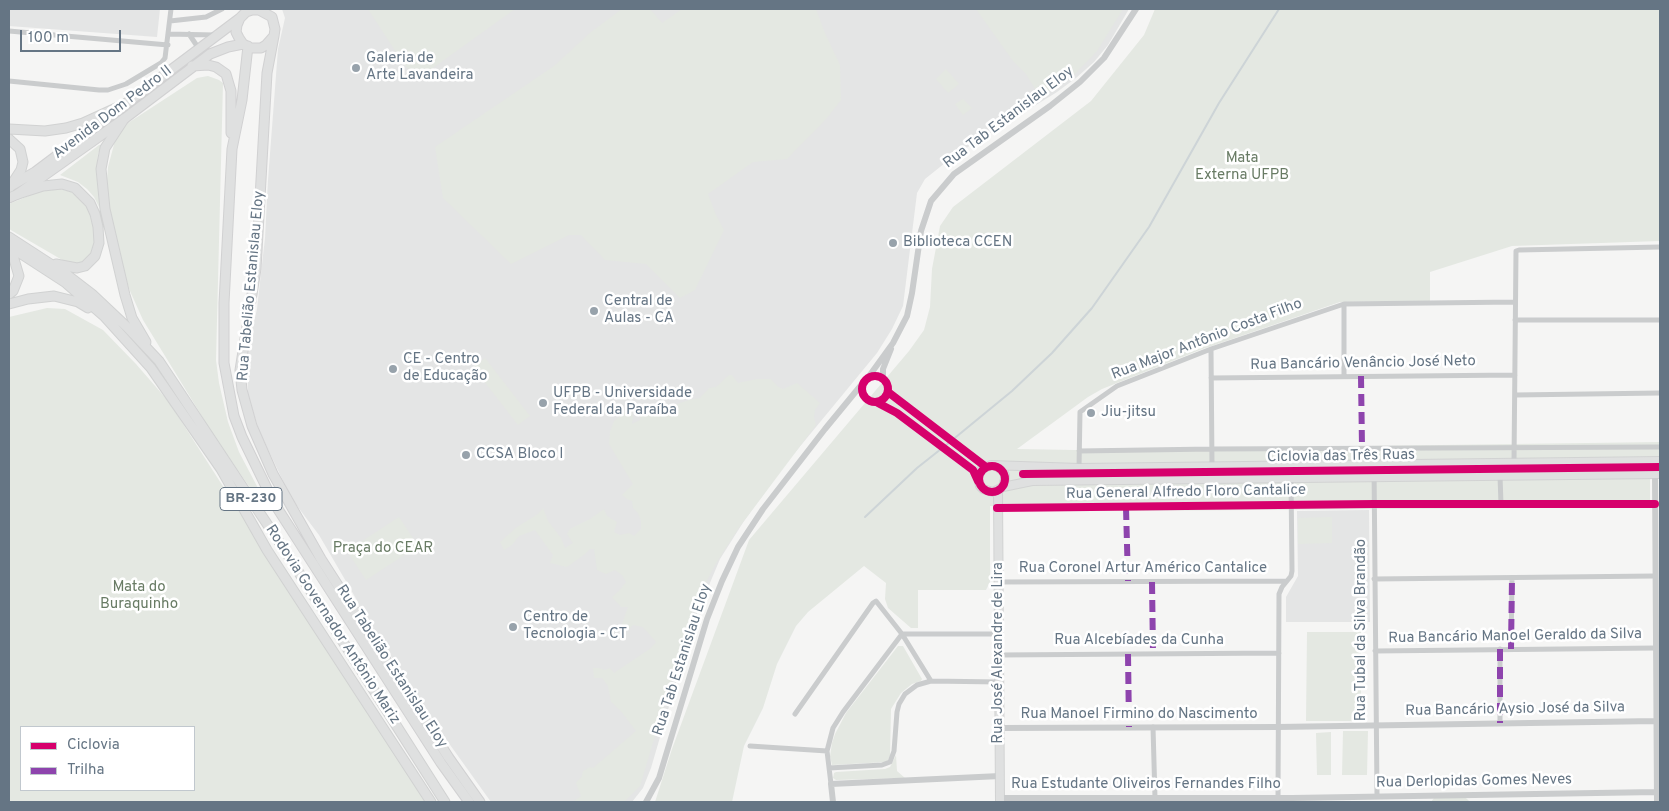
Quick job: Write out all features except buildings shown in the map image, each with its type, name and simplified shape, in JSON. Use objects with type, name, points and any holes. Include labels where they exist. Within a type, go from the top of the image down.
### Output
[{"type":"main road","points":[[259,10],[271,13],[274,23],[274,36],[271,41],[261,48],[246,45],[239,38],[236,32],[237,25],[244,13],[259,10]]},
{"type":"main road","name":"Avenida Dom Pedro II","points":[[10,187],[35,172],[199,50],[244,13]]},
{"type":"main road","name":"Rua Tabelião Estanislau Eloy","points":[[274,36],[267,73],[256,269],[240,370],[242,390],[249,417],[273,474],[321,559],[449,758],[480,802]]},
{"type":"main road","name":"Avenida Dom Pedro II","points":[[13,196],[124,119],[210,54],[219,50],[246,45]]},
{"type":"main road","name":"Rua Tabelião Estanislau Eloy","points":[[246,45],[242,100],[232,149],[224,304],[224,363],[236,423],[254,465],[274,503],[441,763],[469,802]]},
{"type":"main road","points":[[192,66],[208,65],[216,67],[226,74],[231,91],[232,149]]},
{"type":"main road","points":[[9,129],[23,132],[45,132],[66,128],[83,123],[129,102]]},
{"type":"main road","points":[[124,119],[106,148],[101,169],[105,209],[124,295],[132,318],[159,361]]},
{"type":"main road","points":[[9,139],[20,149],[23,162],[21,170],[10,187]]},
{"type":"main road","points":[[13,196],[49,185],[62,184],[69,185],[82,194],[90,203],[98,227],[99,243],[95,256],[90,262],[77,268],[67,268],[47,261]]},
{"type":"main road","name":"Rodovia Governador Antônio Mariz","points":[[9,237],[47,261],[92,294],[159,361],[289,557],[446,802]]},
{"type":"main road","name":"Rodovia Governador Antônio Mariz","points":[[9,246],[66,283],[104,316],[156,376],[221,469],[267,550],[431,802]]},
{"type":"main road","points":[[9,253],[14,259],[18,276],[13,291],[9,294]]},
{"type":"main road","points":[[9,304],[28,299],[54,296],[78,302],[104,316]]},
{"type":"main road","points":[[1657,461],[1657,474]]},
{"type":"main road","name":"Rua General Alfredo Floro Cantalice","points":[[986,467],[1079,468],[1657,461]]},
{"type":"main road","points":[[996,466],[1005,475],[1000,489]]},
{"type":"main road","points":[[986,467],[980,473],[978,481],[997,506]]},
{"type":"main road","name":"Rua General Alfredo Floro Cantalice","points":[[985,490],[1000,489],[1032,481],[1657,474]]},
{"type":"main road","name":"Rua José Alexandre de Lira","points":[[1000,489],[997,506],[1000,634],[1000,800]]},
{"type":"street","points":[[9,81],[108,90],[126,84],[166,58],[171,9]]},
{"type":"street","points":[[170,22],[206,17],[222,9]]},
{"type":"street","name":"Rua Tab Estanislau Eloy","points":[[883,379],[883,369],[893,343],[907,316],[921,231],[931,201],[954,174],[1050,106],[1080,82],[1104,58],[1136,9]]},
{"type":"street","points":[[9,31],[168,45]]},
{"type":"street","points":[[168,34],[217,36]]},
{"type":"street","points":[[189,34],[199,50]]},
{"type":"street","points":[[1514,462],[1516,251],[1660,247]]},
{"type":"street","name":"Rua Major Antônio Costa Filho","points":[[1079,468],[1080,412],[1117,386],[1211,348],[1344,304],[1516,302]]},
{"type":"street","points":[[1344,304],[1344,376]]},
{"type":"street","points":[[1515,320],[1660,320]]},
{"type":"street","name":"Rua Tab Estanislau Eloy","points":[[646,802],[659,778],[707,619],[738,547],[763,509],[893,343]]},
{"type":"street","points":[[1211,348],[1212,466]]},
{"type":"street","name":"Rua Bancário Venâncio José Neto","points":[[1211,378],[1515,375]]},
{"type":"street","points":[[878,403],[884,399],[888,392],[887,385],[883,379],[877,376],[864,381],[861,391],[864,397],[870,402],[878,403],[897,413],[973,470],[978,481]]},
{"type":"street","points":[[888,392],[986,467]]},
{"type":"street","points":[[1515,395],[1660,393]]},
{"type":"street","name":"Rua Tab Estanislau Eloy","points":[[840,409],[854,400],[864,397]]},
{"type":"street","points":[[1079,451],[1660,447]]},
{"type":"street","name":"Rua Tubal da Silva Brandão","points":[[1374,464],[1377,796]]},
{"type":"street","points":[[1145,467],[1145,481]]},
{"type":"street","points":[[1656,802],[1658,672],[1656,648],[1658,603],[1656,576],[1658,530],[1655,504],[1657,474]]},
{"type":"street","points":[[1500,476],[1501,504]]},
{"type":"street","points":[[1278,798],[1279,594],[1291,576],[1292,570],[1291,479]]},
{"type":"street","name":"Rua General Alfredo Floro Cantalice","points":[[997,506],[1655,504]]},
{"type":"street","points":[[1374,578],[1656,576]]},
{"type":"street","points":[[1511,649],[1512,578]]},
{"type":"street","name":"Rua Coronel Artur Américo Cantalice","points":[[999,582],[1286,581]]},
{"type":"street","points":[[795,714],[873,602],[876,601],[902,634],[931,681]]},
{"type":"street","points":[[902,634],[1000,634]]},
{"type":"street","points":[[833,802],[827,751],[834,728],[843,712],[902,634]]},
{"type":"street","name":"Rua Bancário Manoel Geraldo da Silva","points":[[1375,651],[1656,648]]},
{"type":"street","points":[[1500,650],[1500,723]]},
{"type":"street","name":"Rua Alcebíades da Cunha","points":[[999,654],[1279,653]]},
{"type":"street","points":[[829,768],[882,765],[890,762],[894,751],[896,712],[901,698],[917,685],[931,681],[999,682]]},
{"type":"street","name":"Rua Bancário Aysio José da Silva","points":[[1278,727],[1656,720]]},
{"type":"street","points":[[1153,727],[1155,798]]},
{"type":"street","name":"Rua Manoel Firmino do Nascimento","points":[[1000,728],[1278,727]]},
{"type":"street","points":[[750,746],[827,751]]},
{"type":"street","points":[[831,784],[1000,776]]},
{"type":"street","name":"Rua Derlopidas Gomes Neves","points":[[1292,800],[1377,796],[1475,799],[1656,792]]},
{"type":"street","name":"Rua Estudante Oliveiros Fernandes Filho","points":[[1000,800],[1278,798],[1292,800]]},
{"type":"shaded area","points":[[9,9],[160,9],[157,37],[9,26]]},
{"type":"shaded area","name":"UFPB - Universidade Federal da Paraíba","points":[[282,9],[1129,9],[1108,45],[1094,62],[1076,78],[1057,92],[955,155],[925,179],[917,193],[903,306],[892,329],[877,353],[788,461],[744,521],[720,559],[694,621],[651,768],[643,788],[632,802],[491,802],[448,742],[359,608],[358,602],[319,535],[291,498],[258,428],[248,394],[247,352],[257,309],[265,238],[278,49],[285,18]]},
{"type":"shaded area","points":[[1369,510],[1370,622],[1286,622],[1286,597],[1298,576],[1297,511]]},
{"type":"green space","points":[[368,9],[515,9],[423,75],[411,71],[405,66]]},
{"type":"green space","points":[[622,9],[650,9],[662,23],[682,9],[816,9],[840,65],[841,100],[827,118],[787,159],[753,162],[708,194],[724,230],[695,290],[680,298],[646,264],[605,260],[581,235],[569,235],[511,264],[443,198],[435,147],[554,66],[591,32]]},
{"type":"green space","points":[[976,9],[1123,9],[1097,51],[1075,74],[1040,97],[1026,74],[1013,61]]},
{"type":"green space","name":"Mata Externa UFPB","points":[[1155,9],[1660,9],[1660,241],[1512,246],[1430,272],[1430,301],[1340,302],[1200,350],[1102,389],[1088,397],[1017,449],[1075,450],[1660,442],[1660,477],[1650,477],[1650,507],[1122,511],[990,506],[990,582],[986,590],[918,590],[918,628],[911,628],[888,608],[885,599],[886,583],[864,566],[808,612],[796,626],[777,664],[763,708],[744,746],[732,802],[655,802],[672,749],[749,540],[909,351],[924,330],[930,307],[932,269],[940,226],[953,207],[1091,101],[1144,35]]},
{"type":"green space","points":[[946,69],[959,84],[948,93],[936,79]]},
{"type":"green space","points":[[208,76],[223,83],[216,360],[228,422],[239,452],[259,490],[259,494],[255,495],[214,436],[143,320],[123,270],[106,193],[108,167],[116,137],[128,123],[197,78]]},
{"type":"green space","points":[[963,99],[972,108],[963,115],[955,104]]},
{"type":"green space","points":[[99,145],[102,145],[98,154],[97,167],[103,215],[94,197],[87,189],[78,182],[60,175]]},
{"type":"green space","points":[[57,188],[71,192],[81,199],[90,211],[98,244],[92,256],[80,264],[64,261],[9,229],[9,204],[45,189]]},
{"type":"green space","name":"Mata do Buraquinho","points":[[47,308],[65,309],[103,330],[169,402],[425,802],[9,802],[9,317]]},
{"type":"green space","points":[[485,358],[530,416],[518,425],[473,367]]},
{"type":"green space","points":[[729,375],[732,375],[738,383],[757,379],[771,379],[777,386],[783,389],[797,383],[820,403],[815,410],[816,425],[738,529],[715,565],[694,605],[640,786],[624,802],[573,802],[581,796],[576,783],[582,776],[583,771],[590,767],[593,768],[636,731],[620,710],[611,702],[608,686],[602,678],[594,678],[593,668],[605,670],[610,668],[614,673],[651,648],[656,642],[643,627],[633,625],[629,629],[621,627],[628,607],[621,607],[612,597],[626,582],[622,575],[615,570],[606,574],[597,570],[594,549],[590,549],[567,567],[550,563],[553,555],[535,530],[519,536],[512,545],[504,550],[500,542],[517,527],[538,514],[543,508],[548,521],[561,538],[565,548],[573,543],[567,534],[570,529],[590,519],[604,509],[607,516],[617,522],[614,532],[620,535],[629,533],[634,536],[641,529],[641,521],[638,513],[633,508],[632,501],[622,495],[633,484],[609,444],[610,432],[614,421],[631,408],[632,424],[640,420],[641,414],[654,405],[666,408],[700,398],[709,388],[716,387]]},
{"type":"green space","name":"Praça do CEAR","points":[[399,517],[418,546],[366,580],[347,551]]},
{"type":"green space","points":[[1332,517],[1332,543],[1298,544],[1298,518]]},
{"type":"green space","points":[[1307,632],[1361,632],[1361,721],[1306,721]]},
{"type":"green space","points":[[898,646],[903,646],[922,679],[901,693],[891,709],[890,756],[887,762],[832,765],[830,756],[832,743],[846,713]]},
{"type":"green space","points":[[1343,731],[1368,731],[1367,775],[1342,775]]},
{"type":"green space","points":[[1331,732],[1331,775],[1317,775],[1316,733]]},
{"type":"green space","points":[[896,755],[897,771],[905,778],[836,780],[833,778],[836,772],[885,769],[890,767]]},
{"type":"green space","points":[[1434,798],[1466,798],[1470,802],[1431,802]]},
{"type":"waterway","points":[[945,446],[1012,391],[1052,353],[1092,308],[1149,227],[1219,103],[1279,9]]},
{"type":"waterway","points":[[865,517],[917,468],[941,449]]},
{"type":"marked path","points":[[1361,376],[1362,447]]},
{"type":"marked path","points":[[1126,508],[1128,581]]},
{"type":"marked path","points":[[1511,649],[1512,578]]},
{"type":"marked path","points":[[1152,582],[1153,653]]},
{"type":"marked path","points":[[1500,649],[1500,723]]},
{"type":"marked path","points":[[1128,654],[1129,727]]},
{"type":"cycle path","points":[[875,376],[885,379],[888,389],[885,399],[875,402],[865,399],[862,389],[865,379],[875,376]]},
{"type":"cycle path","points":[[888,392],[986,467]]},
{"type":"cycle path","points":[[878,403],[897,413],[973,470],[978,481]]},
{"type":"cycle path","points":[[992,466],[1001,470],[1005,479],[1001,488],[992,492],[983,488],[979,479],[983,470],[992,466]]},
{"type":"cycle path","name":"Ciclovia das Três Ruas","points":[[1023,474],[1660,467]]},
{"type":"cycle path","points":[[997,508],[1374,504],[1655,504]]},
{"type":"place","name":"Galeria de Arte Lavandeira","points":[[356,68]]},
{"type":"place","name":"Biblioteca CCEN","points":[[893,243]]},
{"type":"place","name":"Central de Aulas - CA","points":[[594,311]]},
{"type":"place","name":"CE - Centro de Educação","points":[[393,369]]},
{"type":"place","name":"UFPB - Universidade Federal da Paraíba","points":[[543,403]]},
{"type":"place","name":"Jiu-jitsu","points":[[1091,413]]},
{"type":"place","name":"CCSA Bloco I","points":[[466,455]]},
{"type":"place","name":"Centro de Tecnologia - CT","points":[[513,627]]}]
